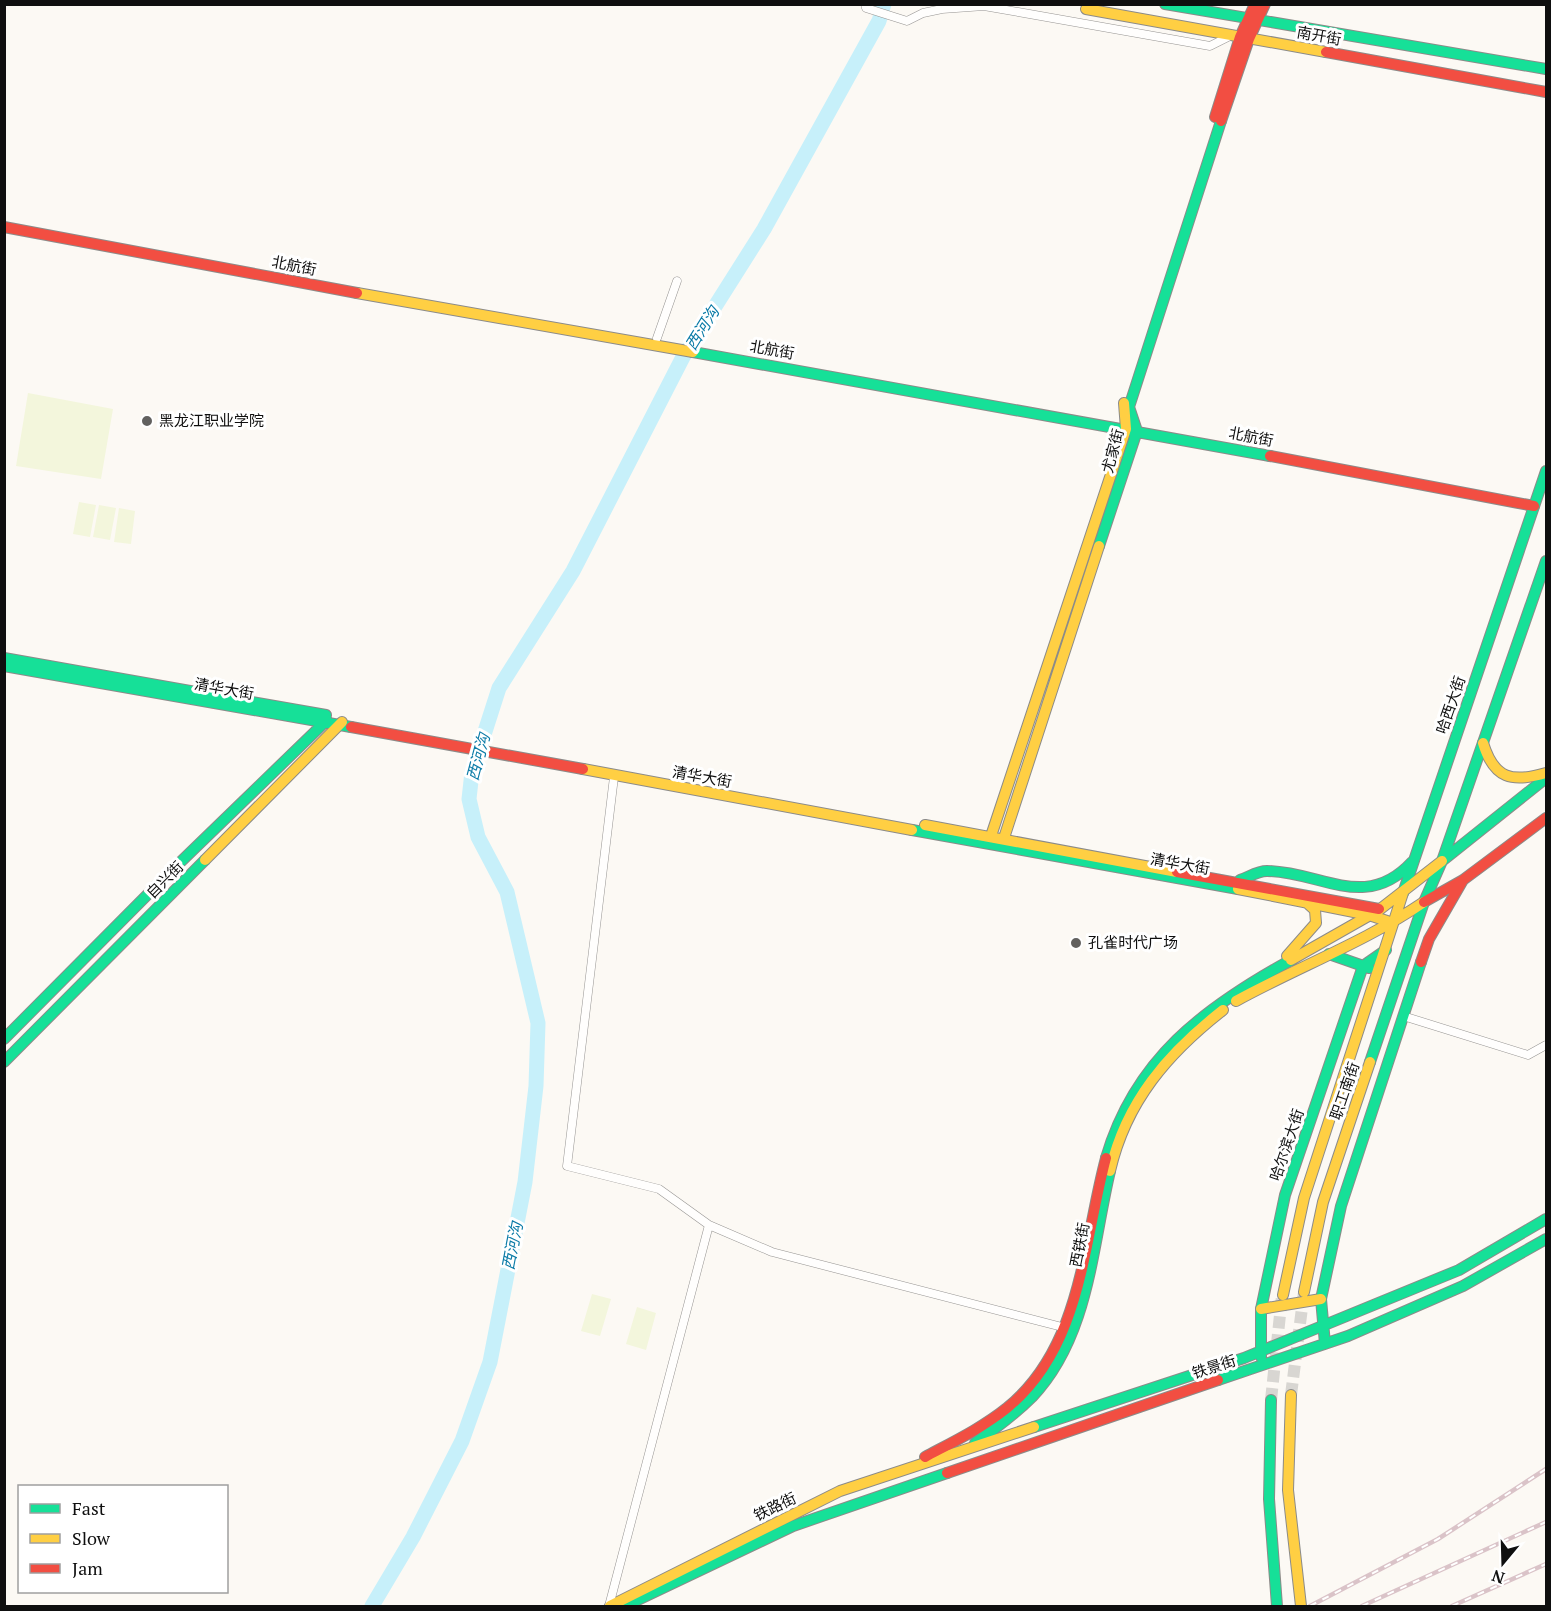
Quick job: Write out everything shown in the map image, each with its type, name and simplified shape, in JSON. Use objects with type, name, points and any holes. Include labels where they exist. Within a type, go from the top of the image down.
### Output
[{"type":"main road","name":"南开街","points":[[1165,4],[1546,69]]},
{"type":"main road","name":"尤家街","points":[[1252,19],[1255,4]]},
{"type":"main road","name":"尤家街","points":[[1004,838],[1132,430],[1122,407],[1240,37],[1265,4]]},
{"type":"main road","name":"南开街","points":[[1086,9],[1546,92]]},
{"type":"main road","name":"北航街","points":[[4,227],[567,332],[640,342],[1132,430],[1534,506]]},
{"type":"main road","name":"尤家街","points":[[991,836],[1132,430]]},
{"type":"main road","name":"哈西大街","points":[[1386,950],[1393,923],[1546,471]]},
{"type":"main road","points":[[1424,902],[1442,861],[1546,561]]},
{"type":"main road","name":"清华大街","points":[[4,658],[554,762],[1004,838],[1379,909]]},
{"type":"main road","name":"清华大街","points":[[4,666],[326,718]]},
{"type":"main road","name":"自兴街","points":[[4,1039],[326,718]]},
{"type":"main road","name":"自兴街","points":[[4,1062],[342,721]]},
{"type":"main road","points":[[1483,743],[1488,760],[1502,774],[1525,781],[1546,773]]},
{"type":"main road","name":"清华大街","points":[[554,762],[614,777],[1306,902],[1369,915],[1393,923]]},
{"type":"main road","points":[[1275,971],[1379,909],[1546,778]]},
{"type":"main road","points":[[1275,971],[1329,954],[1393,923],[1463,880],[1546,818]]},
{"type":"main road","points":[[1234,881],[1266,871],[1375,888],[1385,886],[1400,877],[1416,857]]},
{"type":"main road","points":[[1325,1344],[1321,1299],[1341,1206],[1429,939],[1463,880]]},
{"type":"main road","points":[[1275,971],[1316,923],[1315,910],[1306,902]]},
{"type":"main road","name":"职工南街","points":[[1304,1292],[1323,1202],[1424,902]]},
{"type":"main road","points":[[1363,966],[1386,950]]},
{"type":"main road","name":"职工南街","points":[[1282,1295],[1304,1198],[1386,950]]},
{"type":"main road","points":[[1329,954],[1378,971]]},
{"type":"main road","name":"哈尔滨大街","points":[[1261,1368],[1261,1309],[1286,1195],[1363,966]]},
{"type":"main road","name":"西铁街","points":[[884,1477],[967,1436],[1014,1404],[1037,1381],[1057,1350],[1066,1328],[1078,1288],[1107,1152],[1117,1124],[1138,1083],[1159,1056],[1194,1023],[1275,971]]},
{"type":"main road","name":"西铁街","points":[[880,1496],[960,1451],[1022,1408],[1042,1387],[1063,1355],[1083,1306],[1116,1148],[1126,1121],[1149,1081],[1171,1055],[1204,1025],[1275,971]]},
{"type":"main road","name":"铁景街","points":[[960,1451],[1261,1351],[1459,1270],[1546,1219]]},
{"type":"main road","name":"铁景街","points":[[880,1496],[1261,1368],[1325,1344],[1463,1286],[1546,1239]]},
{"type":"main road","points":[[1261,1309],[1321,1299]]},
{"type":"main road","points":[[1291,1395],[1288,1490],[1301,1606]]},
{"type":"main road","points":[[1271,1400],[1269,1499],[1277,1606]]},
{"type":"main road","name":"铁路街","points":[[610,1606],[840,1491],[960,1451]]},
{"type":"main road","name":"铁路街","points":[[626,1606],[793,1526],[880,1496]]},
{"type":"street","points":[[865,6],[907,21],[923,13],[942,9],[984,6],[1210,46],[1240,37]]},
{"type":"street","points":[[657,338],[677,281]]},
{"type":"street","points":[[614,777],[567,1166],[659,1189],[709,1226],[772,1252],[1066,1328]]},
{"type":"street","points":[[1403,1016],[1528,1055],[1546,1045]]},
{"type":"street","points":[[610,1606],[709,1226]]},
{"type":"green space","points":[[28,393],[113,409],[101,479],[16,466]]},
{"type":"green space","points":[[79,502],[96,505],[90,537],[73,534]]},
{"type":"green space","points":[[99,505],[116,508],[110,540],[93,537]]},
{"type":"green space","points":[[119,508],[135,511],[131,544],[114,542]]},
{"type":"green space","points":[[592,1294],[611,1299],[600,1336],[581,1331]]},
{"type":"green space","points":[[637,1307],[656,1313],[646,1350],[626,1344]]},
{"type":"waterway","name":"西河沟","points":[[372,1606],[413,1537],[462,1441],[490,1362],[525,1182],[536,1086],[538,1023],[507,892],[478,837],[469,799],[472,772],[499,688],[573,571],[683,357],[764,229],[879,21],[884,4]]},
{"type":"tunnel","points":[[1291,1395],[1304,1292]]},
{"type":"tunnel","points":[[1271,1400],[1282,1296]]},
{"type":"railway","points":[[1310,1606],[1438,1539],[1546,1469]]},
{"type":"railway","points":[[1362,1606],[1546,1522]]},
{"type":"railway","points":[[1452,1606],[1546,1564]]},
{"type":"traffic: fast","points":[[1165,4],[1546,69]]},
{"type":"traffic: fast","points":[[1099,546],[1137,431],[1129,407],[1221,121]]},
{"type":"traffic: fast","points":[[693,352],[1270,456]]},
{"type":"traffic: fast","points":[[1403,893],[1546,471]]},
{"type":"traffic: fast","points":[[1370,1062],[1424,902],[1442,861],[1546,561]]},
{"type":"traffic: fast","points":[[4,658],[326,715]]},
{"type":"traffic: fast","points":[[4,666],[351,727]]},
{"type":"traffic: fast","points":[[4,1039],[165,877],[325,722],[326,718]]},
{"type":"traffic: fast","points":[[1442,861],[1546,778]]},
{"type":"traffic: fast","points":[[912,830],[1238,889]]},
{"type":"traffic: fast","points":[[4,1062],[205,860]]},
{"type":"traffic: fast","points":[[1240,880],[1267,871],[1287,873],[1343,886],[1360,887],[1378,885],[1395,877],[1412,862]]},
{"type":"traffic: fast","points":[[1261,1357],[1261,1309],[1285,1195],[1363,966],[1386,950]]},
{"type":"traffic: fast","points":[[1329,954],[1369,968]]},
{"type":"traffic: fast","points":[[1106,1158],[1119,1123],[1135,1092],[1154,1065],[1177,1040],[1229,997],[1291,960]]},
{"type":"traffic: fast","points":[[1325,1344],[1321,1299],[1341,1206],[1421,962]]},
{"type":"traffic: fast","points":[[975,1443],[1004,1422],[1032,1397],[1051,1373],[1066,1347],[1086,1290],[1110,1171]]},
{"type":"traffic: fast","points":[[1034,1427],[1244,1358],[1459,1270],[1546,1219]]},
{"type":"traffic: fast","points":[[1218,1380],[1348,1336],[1463,1286],[1546,1239]]},
{"type":"traffic: fast","points":[[1271,1400],[1269,1499],[1277,1606]]},
{"type":"traffic: fast","points":[[625,1606],[793,1526],[947,1473]]},
{"type":"traffic: slow","points":[[1086,9],[1326,52]]},
{"type":"traffic: slow","points":[[357,293],[693,352]]},
{"type":"traffic: slow","points":[[991,836],[1126,429],[1124,403]]},
{"type":"traffic: slow","points":[[1004,838],[1099,546]]},
{"type":"traffic: slow","points":[[205,860],[342,722]]},
{"type":"traffic: slow","points":[[1483,743],[1493,764],[1506,775],[1523,778],[1546,773]]},
{"type":"traffic: slow","points":[[583,769],[912,830]]},
{"type":"traffic: slow","points":[[925,825],[1177,872]]},
{"type":"traffic: slow","points":[[1291,960],[1379,910],[1442,861]]},
{"type":"traffic: slow","points":[[1238,889],[1369,915],[1393,923]]},
{"type":"traffic: slow","points":[[1283,1295],[1304,1198],[1403,893]]},
{"type":"traffic: slow","points":[[1287,956],[1316,923],[1315,910],[1306,902]]},
{"type":"traffic: slow","points":[[1236,1001],[1378,930],[1424,902]]},
{"type":"traffic: slow","points":[[1110,1171],[1127,1122],[1152,1080],[1184,1043],[1223,1010]]},
{"type":"traffic: slow","points":[[1304,1292],[1323,1202],[1370,1062]]},
{"type":"traffic: slow","points":[[1261,1309],[1321,1299]]},
{"type":"traffic: slow","points":[[1291,1395],[1288,1490],[1301,1606]]},
{"type":"traffic: slow","points":[[610,1606],[840,1491],[1034,1427]]},
{"type":"traffic: jam","points":[[1215,117],[1240,37],[1255,4]]},
{"type":"traffic: jam","points":[[1221,121],[1249,39],[1265,4]]},
{"type":"traffic: jam","points":[[1326,52],[1546,92]]},
{"type":"traffic: jam","points":[[4,227],[357,293]]},
{"type":"traffic: jam","points":[[1270,456],[1534,506]]},
{"type":"traffic: jam","points":[[351,727],[583,769]]},
{"type":"traffic: jam","points":[[1424,902],[1463,880],[1546,818]]},
{"type":"traffic: jam","points":[[1177,872],[1379,909]]},
{"type":"traffic: jam","points":[[1421,962],[1429,939],[1463,880]]},
{"type":"traffic: jam","points":[[925,1457],[1007,1408],[1032,1383],[1051,1355],[1065,1325],[1076,1292],[1106,1158]]},
{"type":"traffic: jam","points":[[947,1473],[1218,1380]]},
{"type":"place","name":"黑龙江职业学院","points":[[147,421]]},
{"type":"place","name":"孔雀时代广场","points":[[1076,943]]}]
